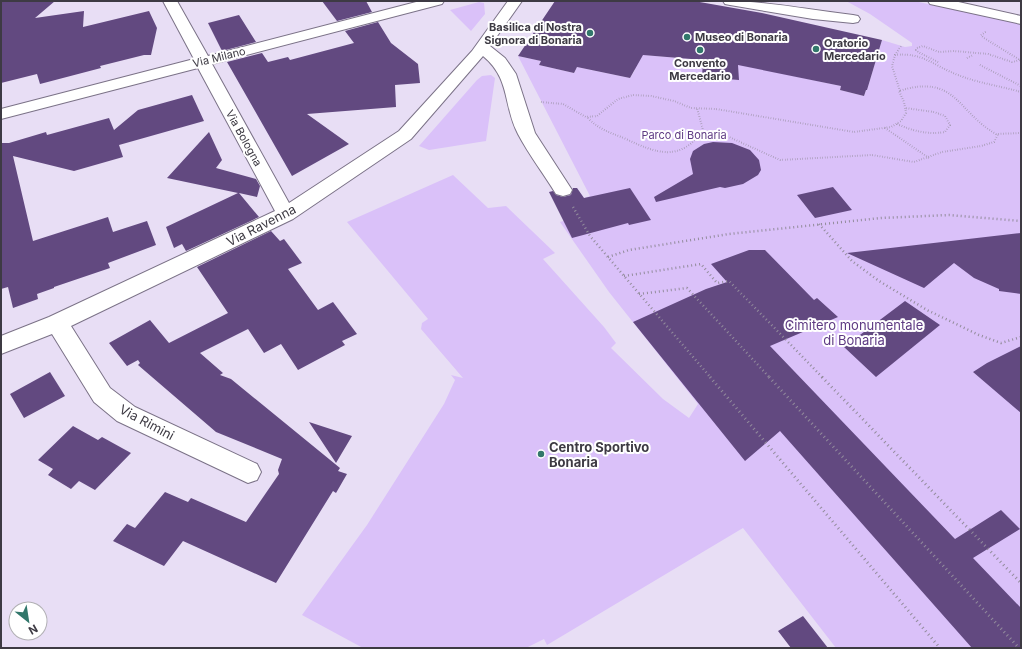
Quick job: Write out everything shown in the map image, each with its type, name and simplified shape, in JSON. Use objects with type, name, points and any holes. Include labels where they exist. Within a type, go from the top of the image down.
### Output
[{"type":"street","name":"Via Bologna","points":[[170,1],[286,214]]},
{"type":"street","name":"Via Milano","points":[[1,114],[437,1]]},
{"type":"street","name":"Via Ravenna","points":[[1,345],[57,324],[286,214],[405,135],[482,48],[515,1]]},
{"type":"street","points":[[730,1],[814,15],[853,19]]},
{"type":"street","points":[[936,1],[1021,20]]},
{"type":"street","points":[[990,1],[1021,8]]},
{"type":"street","points":[[482,48],[498,61],[508,74],[526,133],[563,190]]},
{"type":"street","name":"Via Rimini","points":[[57,324],[102,395],[126,414],[248,472]]},
{"type":"path","points":[[936,63],[938,62],[918,52],[916,50],[917,48],[923,46],[939,52],[954,51],[974,54],[988,54],[1012,62],[1020,60],[981,35]]},
{"type":"path","points":[[588,117],[597,116],[618,99],[633,95],[651,96],[674,101],[690,108],[716,109],[753,114],[854,132],[884,128],[897,124],[906,113],[892,66],[895,56],[901,46]]},
{"type":"path","points":[[895,56],[906,54],[918,55],[959,75],[1021,92]]},
{"type":"path","points":[[967,58],[974,54]]},
{"type":"path","points":[[980,65],[1021,86]]},
{"type":"path","points":[[900,91],[919,86],[935,87],[946,91],[957,98],[990,130],[998,134],[1021,133]]},
{"type":"path","points":[[541,102],[563,104],[588,117],[593,124],[608,132],[658,153],[672,152],[686,147],[698,138],[703,130],[697,108]]},
{"type":"path","points":[[897,124],[927,134],[945,132],[950,125],[945,116],[934,112],[905,108]]},
{"type":"path","points":[[884,128],[929,158]]},
{"type":"path","points":[[700,135],[729,138],[780,160],[872,155],[914,162],[929,158],[942,152],[981,146],[994,142],[998,134]]},
{"type":"path","points":[[563,190],[590,236],[940,648]]},
{"type":"path","points":[[608,257],[629,250],[729,234],[881,218],[949,215],[1021,221]]},
{"type":"path","points":[[818,224],[852,261],[879,281],[927,310],[979,335],[1002,343],[1021,337]]},
{"type":"path","points":[[624,276],[702,264],[717,283],[729,281],[1021,583]]},
{"type":"path","points":[[639,294],[687,288],[1019,648]]},
{"type":"green space","points":[[846,1],[914,1],[1021,24],[1021,648],[836,648],[743,528],[547,645],[544,639],[526,648],[363,648],[302,615],[367,525],[444,404],[455,380],[451,375],[463,378],[421,329],[422,323],[428,319],[347,222],[453,175],[488,208],[506,206],[555,253],[543,259],[604,327],[616,343],[611,348],[663,399],[689,418],[698,404],[609,292],[560,222],[567,220],[549,192],[577,188],[584,198],[590,196],[518,56],[541,61],[539,65],[574,73],[577,67],[630,78],[635,70],[634,54],[764,66],[765,70],[841,86],[840,90],[864,96],[882,40],[905,47],[912,46],[912,43],[870,14]]},
{"type":"green space","points":[[479,2],[484,3],[485,14],[471,31],[450,10]]},
{"type":"green space","points":[[491,75],[495,78],[486,141],[429,150],[419,146],[477,80],[482,76]]},
{"type":"building","points":[[1,1],[55,1],[35,18],[84,11],[83,27],[149,11],[157,28],[151,55],[144,55],[100,66],[101,68],[40,84],[37,74],[1,83]]},
{"type":"building","points":[[322,1],[366,1],[372,12],[337,21]]},
{"type":"building","points":[[555,1],[694,1],[762,13],[882,40],[864,96],[840,90],[841,86],[738,65],[739,80],[702,77],[703,60],[643,55],[630,78],[577,67],[574,73],[539,65],[541,61],[518,56]]},
{"type":"building","points":[[239,15],[256,42],[222,51],[208,23]]},
{"type":"building","points":[[378,22],[391,43],[418,64],[420,83],[395,85],[396,107],[307,114],[349,144],[292,176],[227,62],[262,53],[268,62],[288,57],[290,60],[354,43],[345,31]]},
{"type":"building","points":[[192,95],[204,121],[119,145],[123,157],[74,171],[13,156],[33,241],[108,217],[113,232],[147,221],[156,245],[108,263],[110,268],[37,294],[38,299],[13,308],[8,287],[1,289],[1,143],[9,143],[46,132],[47,135],[109,118],[114,130],[138,110]]},
{"type":"building","points":[[209,132],[222,160],[216,168],[256,179],[260,186],[257,197],[239,193],[259,217],[186,251],[182,244],[174,248],[166,227],[238,193],[167,178]]},
{"type":"building","points":[[713,142],[732,143],[750,150],[759,160],[761,170],[758,175],[743,184],[725,188],[720,187],[656,202],[654,197],[693,174],[690,159],[693,151],[704,144]]},
{"type":"building","points":[[833,187],[852,210],[815,218],[797,195]]},
{"type":"building","points":[[573,188],[577,188],[584,198],[630,188],[651,220],[629,225],[628,223],[572,238],[549,192],[553,191],[556,195],[563,197],[571,195]]},
{"type":"building","points":[[271,231],[280,241],[284,239],[302,263],[288,269],[318,310],[333,302],[357,334],[342,341],[345,345],[298,370],[281,344],[264,353],[248,329],[200,353],[223,373],[220,375],[231,379],[340,468],[338,471],[347,474],[336,493],[333,491],[276,583],[183,541],[164,566],[113,541],[127,524],[135,528],[165,492],[188,502],[191,498],[246,522],[279,474],[278,470],[282,459],[216,432],[138,365],[140,363],[138,360],[127,366],[109,343],[150,320],[169,343],[228,313],[197,267]]},
{"type":"building","points":[[1021,233],[1021,294],[999,291],[999,289],[974,278],[954,263],[924,288],[847,253]]},
{"type":"building","points":[[749,250],[765,250],[814,300],[817,298],[838,317],[770,346],[955,539],[1001,510],[1020,529],[973,558],[1021,608],[1021,648],[972,648],[780,431],[745,461],[633,322],[706,289],[727,282],[711,264]]},
{"type":"building","points":[[905,301],[940,325],[876,377],[844,347]]},
{"type":"building","points":[[1021,346],[1021,413],[973,372],[987,363]]},
{"type":"building","points":[[50,372],[65,396],[24,418],[10,394]]},
{"type":"building","points":[[309,422],[352,436],[336,463]]},
{"type":"building","points":[[73,426],[98,440],[102,437],[131,453],[95,490],[79,481],[71,489],[48,475],[53,469],[38,460]]},
{"type":"building","points":[[803,616],[828,648],[791,648],[778,631]]},
{"type":"place","name":"Basilica di Nostra Signora di Bonaria","points":[[590,33]]},
{"type":"place","name":"Museo di Bonaria","points":[[687,37]]},
{"type":"place","name":"Oratorio Mercedario","points":[[816,49]]},
{"type":"place","name":"Convento Mercedario","points":[[700,50]]},
{"type":"place","name":"Centro Sportivo Bonaria","points":[[541,454]]},
{"type":"park label","name":"Parco di Bonaria","points":[[684,135]]},
{"type":"park label","name":"Cimitero monumentale di Bonaria","points":[[854,332]]}]
